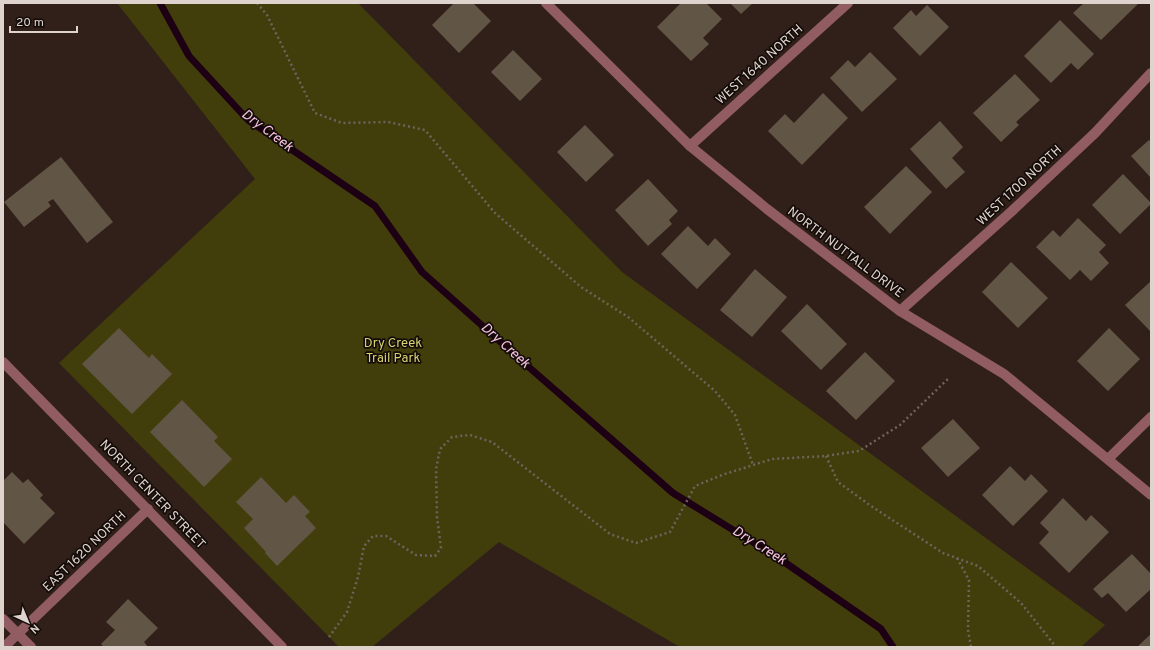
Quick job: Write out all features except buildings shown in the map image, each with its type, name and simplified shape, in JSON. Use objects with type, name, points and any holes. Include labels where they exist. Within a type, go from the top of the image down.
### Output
[{"type":"street","name":"NORTH NUTTALL DRIVE","points":[[546,3],[690,146],[767,209],[900,311],[1004,374],[1151,495]]},
{"type":"street","name":"WEST 1640 NORTH","points":[[690,146],[848,3]]},
{"type":"street","name":"WEST 1700 NORTH","points":[[900,311],[1012,211],[1084,143],[1151,73]]},
{"type":"street","name":"NORTH CENTER STREET","points":[[3,362],[282,647]]},
{"type":"street","points":[[1108,459],[1151,417]]},
{"type":"street","name":"EAST 1620 NORTH","points":[[4,647],[148,509]]},
{"type":"street","points":[[3,619],[31,647]]},
{"type":"path","points":[[257,3],[268,15],[315,112],[342,123],[388,122],[425,130],[495,213],[581,287],[628,317],[715,391],[735,415],[753,465]]},
{"type":"path","points":[[329,637],[347,612],[358,577],[364,546],[373,536],[386,536],[416,555],[436,556],[441,548],[437,517],[436,469],[440,449],[452,437],[470,435],[492,442],[610,534],[636,543],[670,532],[695,486],[722,475],[772,459],[826,456],[859,450],[900,425],[949,378]]},
{"type":"path","points":[[826,456],[838,482],[871,506],[943,553],[978,566],[1021,603],[1056,647]]},
{"type":"path","points":[[957,558],[969,580],[968,630],[971,647]]},
{"type":"green space","name":"Dry Creek Trail Park","points":[[117,3],[358,3],[622,272],[1105,625],[1081,647],[680,647],[499,542],[372,647],[339,647],[59,363],[255,179]]},
{"type":"waterway","name":"Dry Creek","points":[[160,3],[189,56],[248,120],[375,206],[422,272],[523,362],[673,493],[777,557],[881,629],[893,647]]}]
